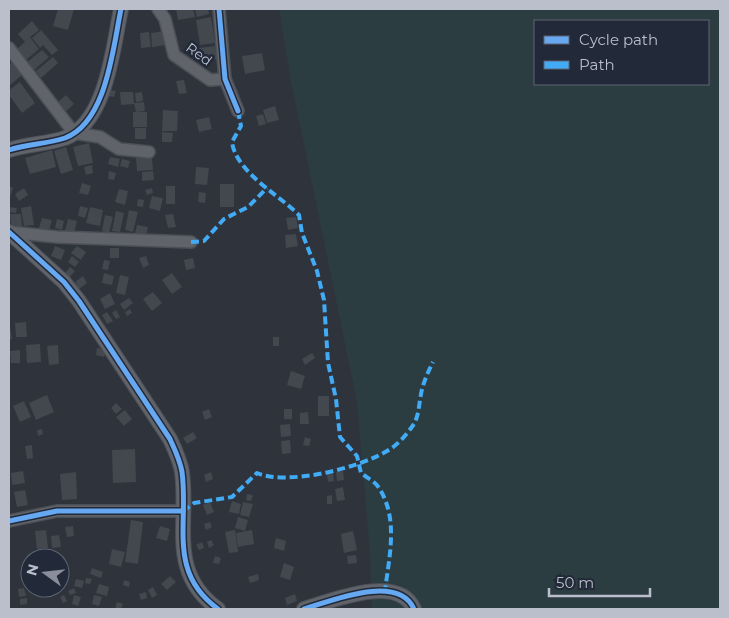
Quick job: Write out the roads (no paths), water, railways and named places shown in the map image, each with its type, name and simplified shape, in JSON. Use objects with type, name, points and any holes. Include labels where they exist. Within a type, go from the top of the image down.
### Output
[{"type":"street","points":[[9,150],[53,141],[74,133],[86,123],[96,108],[104,88],[121,9]]},
{"type":"street","name":"Red","points":[[158,9],[165,19],[174,55],[210,80],[225,79]]},
{"type":"street","points":[[219,9],[225,79],[238,111]]},
{"type":"street","points":[[9,48],[74,133],[100,137],[119,150],[149,152]]},
{"type":"street","points":[[9,232],[57,237],[191,242]]},
{"type":"street","points":[[9,232],[50,268],[74,295],[157,418],[178,455],[182,472],[183,555],[188,572],[210,607]]},
{"type":"street","points":[[9,521],[57,511],[182,510]]},
{"type":"street","points":[[304,609],[353,595],[385,590],[398,593],[407,598],[414,609]]}]
